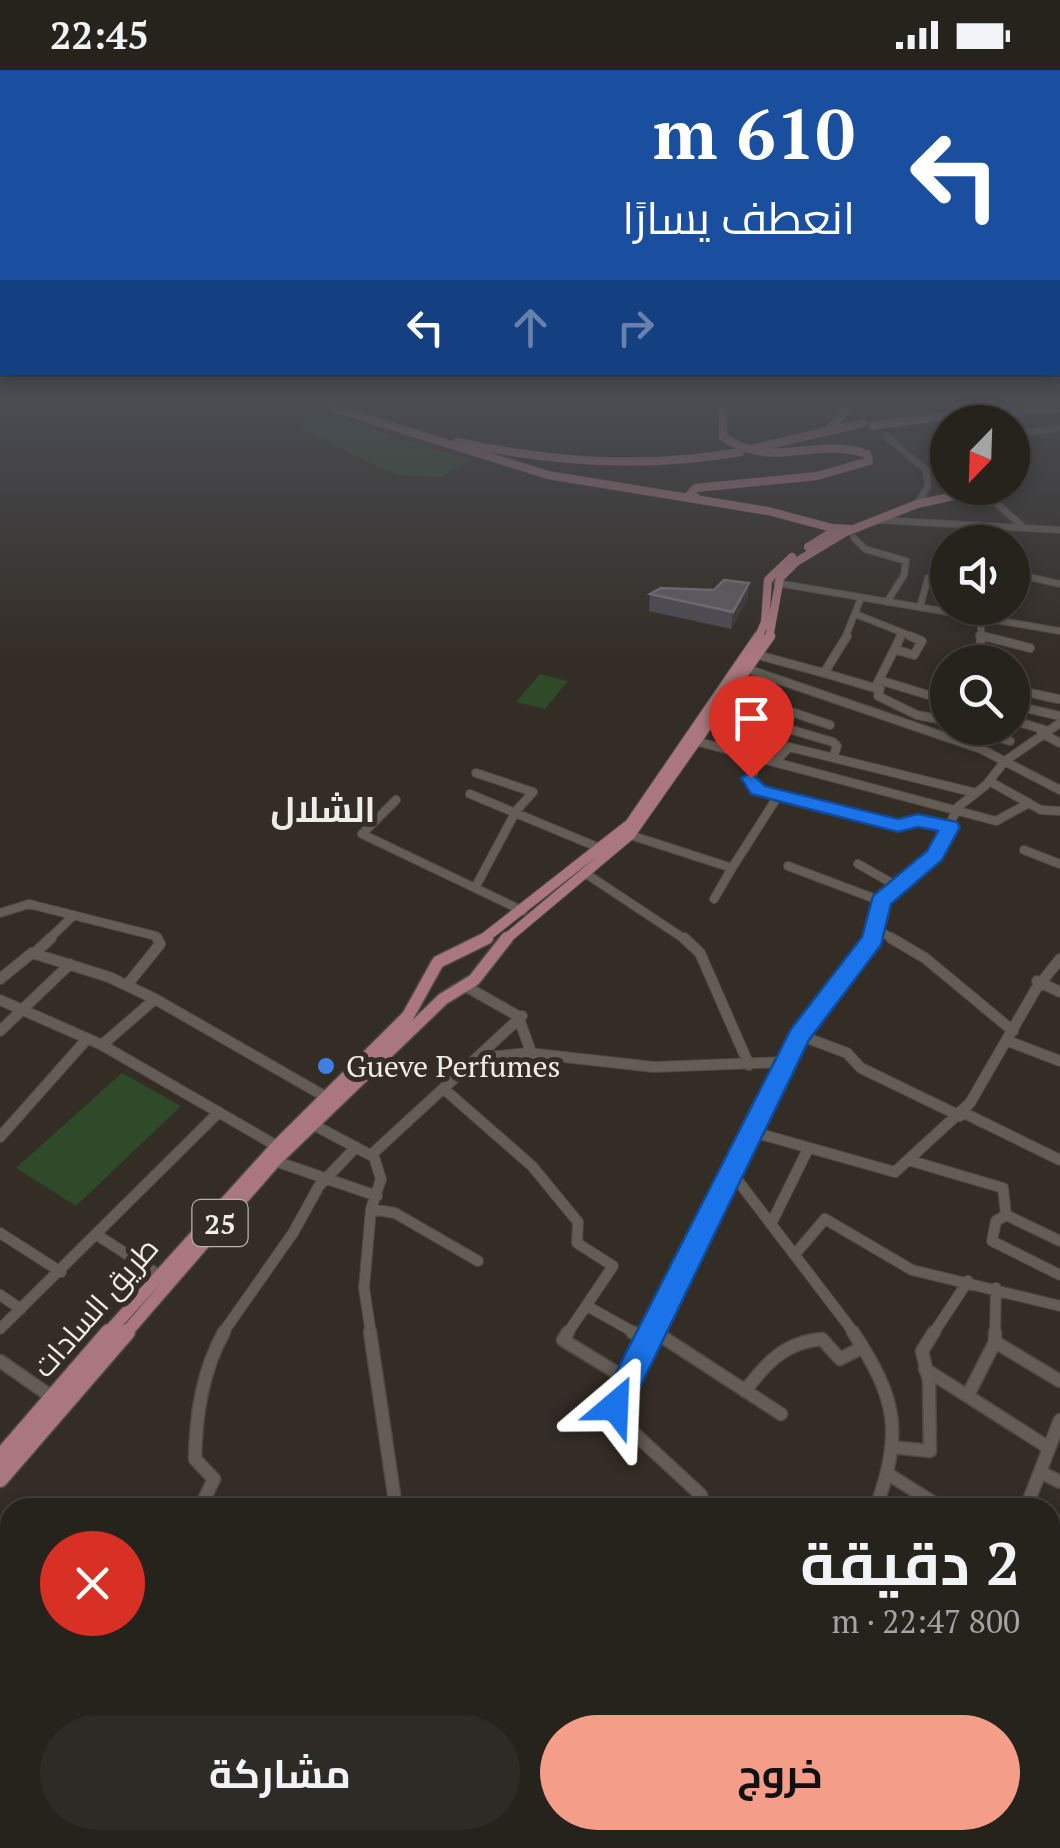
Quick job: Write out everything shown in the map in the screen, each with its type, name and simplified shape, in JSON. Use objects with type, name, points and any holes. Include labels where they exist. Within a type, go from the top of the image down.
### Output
[{"type":"main road","points":[[631,489],[801,514],[842,531]]},
{"type":"main road","points":[[702,500],[691,491],[707,489]]},
{"type":"main road","points":[[842,531],[793,565],[777,583],[776,623],[758,655],[630,835],[507,938],[462,986],[443,984],[434,974],[438,962],[489,938],[602,849],[637,815],[756,644],[764,627],[771,576],[822,538],[930,500]]},
{"type":"main road","points":[[761,509],[842,531]]},
{"type":"main road","points":[[816,524],[822,538]]},
{"type":"main road","points":[[452,956],[473,961],[478,972]]},
{"type":"main road","name":"طريق السادات","points":[[0,1479],[326,1097],[408,1016],[434,974]]},
{"type":"main road","name":"طريق السادات","points":[[0,1458],[158,1275],[276,1154],[462,986]]},
{"type":"street","points":[[917,504],[926,489]]},
{"type":"street","points":[[998,505],[1022,525]]},
{"type":"street","points":[[873,520],[992,525]]},
{"type":"street","points":[[1030,528],[1060,530]]},
{"type":"street","points":[[842,531],[865,549],[906,561],[904,574],[889,602],[872,621]]},
{"type":"street","points":[[1030,577],[1060,584]]},
{"type":"street","points":[[920,608],[930,578]]},
{"type":"street","points":[[777,583],[930,609]]},
{"type":"street","points":[[824,673],[858,615],[861,598]]},
{"type":"street","points":[[858,615],[922,641],[914,656],[898,650]]},
{"type":"street","points":[[979,645],[980,625]]},
{"type":"street","points":[[1030,625],[1060,630]]},
{"type":"street","points":[[877,684],[898,650],[902,634]]},
{"type":"street","points":[[979,635],[1018,645]]},
{"type":"street","points":[[758,655],[930,697]]},
{"type":"street","points":[[747,670],[1005,761],[1060,790]]},
{"type":"street","points":[[877,684],[880,698],[930,716]]},
{"type":"street","points":[[732,692],[830,725]]},
{"type":"street","points":[[1030,694],[1058,700]]},
{"type":"street","points":[[776,706],[774,724],[835,744],[833,758]]},
{"type":"street","points":[[1030,711],[1060,719]]},
{"type":"street","points":[[702,1498],[616,1414],[618,1396],[799,1035],[878,930],[881,901],[935,856],[958,807],[989,781],[1005,761],[1060,719]]},
{"type":"street","points":[[1030,727],[1060,743]]},
{"type":"street","points":[[699,742],[958,807],[998,821],[1029,803]]},
{"type":"street","points":[[776,761],[789,747],[976,793]]},
{"type":"street","points":[[757,756],[751,785],[778,796],[898,825],[918,821],[950,827]]},
{"type":"street","points":[[475,888],[516,811],[534,792],[476,773]]},
{"type":"street","points":[[989,781],[1029,803],[1060,811]]},
{"type":"street","points":[[470,794],[602,849]]},
{"type":"street","points":[[714,898],[778,796]]},
{"type":"street","points":[[396,800],[362,834],[523,911]]},
{"type":"street","points":[[630,835],[732,868]]},
{"type":"street","points":[[1024,850],[1060,864]]},
{"type":"street","points":[[858,864],[897,886]]},
{"type":"street","points":[[788,866],[881,901]]},
{"type":"street","points":[[585,874],[690,942],[706,963],[719,1005],[732,1019],[748,1064]]},
{"type":"street","points":[[0,912],[22,904],[160,940],[156,953],[126,985]]},
{"type":"street","points":[[0,978],[35,953],[74,915]]},
{"type":"street","points":[[878,930],[925,958],[1011,1036],[1060,1061]]},
{"type":"street","points":[[35,953],[155,999],[326,1097]]},
{"type":"street","points":[[753,1132],[889,1173],[961,1114],[1011,1036],[1037,981],[1060,959]]},
{"type":"street","points":[[0,1031],[70,964]]},
{"type":"street","points":[[1037,981],[1060,992]]},
{"type":"street","points":[[462,986],[522,1016],[530,1030],[532,1052]]},
{"type":"street","points":[[102,1045],[155,999]]},
{"type":"street","points":[[0,1000],[102,1045],[219,1112],[276,1154],[323,1180],[376,1196]]},
{"type":"street","points":[[371,1155],[417,1106],[444,1089],[522,1016]]},
{"type":"street","points":[[799,1035],[848,1053],[861,1068],[1060,1160]]},
{"type":"street","points":[[0,1138],[87,1039]]},
{"type":"street","points":[[479,1058],[514,1050],[637,1066],[787,1062]]},
{"type":"street","points":[[444,1089],[532,1166],[578,1222],[577,1243],[612,1266],[563,1340],[627,1379]]},
{"type":"street","points":[[0,1330],[219,1112]]},
{"type":"street","points":[[312,1124],[371,1155],[381,1174],[372,1209],[364,1288],[395,1498]]},
{"type":"street","points":[[205,1498],[214,1480],[194,1459],[200,1380],[233,1312],[299,1223],[323,1180],[356,1147]]},
{"type":"street","points":[[772,1222],[808,1149]]},
{"type":"street","points":[[908,1160],[1003,1188],[1006,1215]]},
{"type":"street","points":[[732,1173],[796,1252],[890,1396],[891,1446],[888,1474],[880,1498]]},
{"type":"street","points":[[372,1209],[395,1213],[478,1261]]},
{"type":"street","points":[[1006,1215],[1060,1241]]},
{"type":"street","points":[[1006,1215],[996,1221],[992,1240],[1060,1274]]},
{"type":"street","points":[[796,1252],[825,1219],[912,1270],[1060,1306]]},
{"type":"street","points":[[0,1233],[60,1272]]},
{"type":"street","points":[[96,1235],[158,1275]]},
{"type":"street","points":[[891,1446],[930,1451],[925,1369],[921,1360],[926,1341],[957,1302],[968,1281]]},
{"type":"street","points":[[968,1395],[995,1342],[996,1288]]},
{"type":"street","points":[[0,1295],[21,1310]]},
{"type":"street","points":[[588,1306],[650,1336],[780,1414]]},
{"type":"street","points":[[745,1391],[764,1364],[785,1347],[822,1339],[840,1358],[861,1348]]},
{"type":"street","points":[[995,1342],[1060,1381]]},
{"type":"street","points":[[0,1361],[52,1397]]},
{"type":"street","points":[[925,1369],[1049,1448]]},
{"type":"street","points":[[1030,1498],[1060,1420]]},
{"type":"street","points":[[1040,1472],[1060,1482]]},
{"type":"street","points":[[888,1474],[926,1498]]},
{"type":"green space","points":[[540,674],[568,681],[545,709],[516,702]]},
{"type":"green space","points":[[122,1073],[181,1106],[76,1206],[16,1168]]},
{"type":"building","points":[[724,580],[749,583],[733,612],[650,594],[661,588],[714,590]]},
{"type":"place","name":"Gueve Perfumes","points":[[326,1066]]},
{"type":"district","name":"الشلال","points":[[323,809]]},
{"type":"route","points":[[615,1406],[799,1035],[873,939],[878,930],[881,901],[935,856],[950,827],[918,821],[898,825],[778,796],[758,790],[751,785],[751,778]]}]
